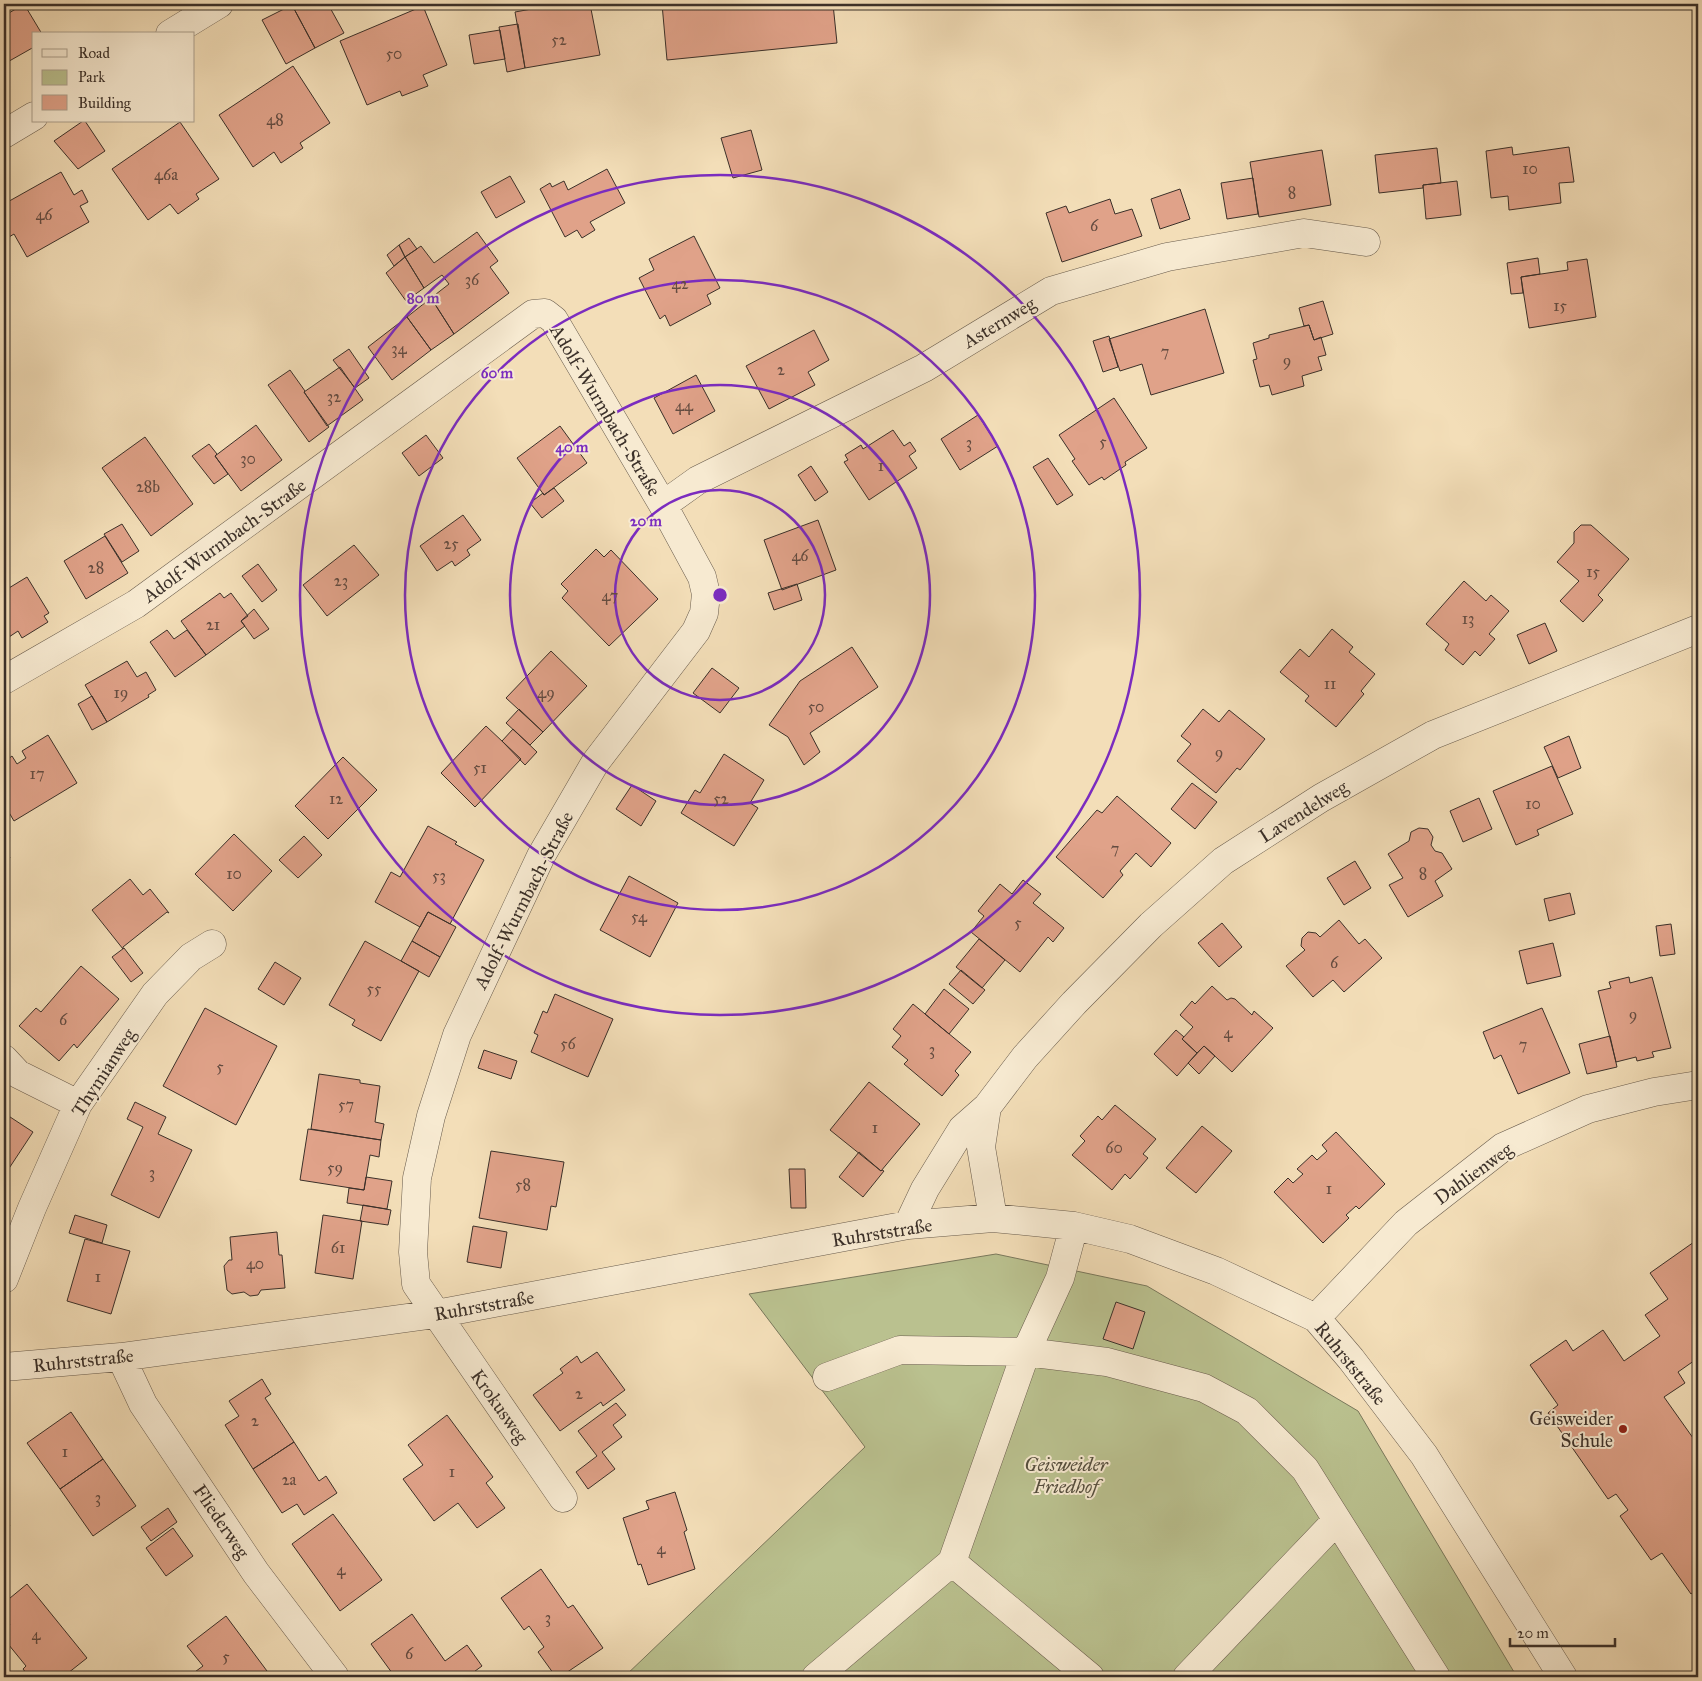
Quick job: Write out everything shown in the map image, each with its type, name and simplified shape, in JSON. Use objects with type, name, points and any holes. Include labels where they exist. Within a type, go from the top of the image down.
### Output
[{"type":"street","points":[[173,32],[219,4]]},
{"type":"street","points":[[4,134],[32,117]]},
{"type":"street","name":"Asternweg","points":[[662,505],[698,480],[924,368],[1051,291],[1168,257],[1304,233],[1366,242]]},
{"type":"street","name":"Adolf-Wurmbach-Straße","points":[[4,680],[136,604],[533,314],[545,313],[554,320],[702,577],[706,594],[704,613],[696,631],[595,763],[541,856],[456,1035],[431,1116],[418,1178],[413,1252],[416,1284],[436,1314]]},
{"type":"street","name":"Lavendelweg","points":[[908,1225],[925,1189],[962,1129],[987,1107],[1025,1057],[1074,1003],[1151,925],[1223,861],[1321,798],[1433,735],[1530,698],[1698,629]]},
{"type":"street","name":"Thymianweg","points":[[4,1279],[32,1208],[78,1104],[155,994],[191,957],[212,944]]},
{"type":"street","points":[[4,1059],[18,1074],[78,1104]]},
{"type":"street","name":"Dahlienweg","points":[[1316,1318],[1406,1223],[1503,1147],[1588,1109],[1654,1092],[1698,1085]]},
{"type":"street","name":"Lavendelweg","points":[[987,1107],[981,1147],[993,1218]]},
{"type":"street","name":"Ruhrststraße","points":[[4,1367],[121,1357],[436,1314],[908,1225],[993,1218],[1074,1226],[1130,1240],[1216,1271],[1316,1318],[1351,1358],[1424,1455],[1563,1677]]},
{"type":"street","points":[[816,1677],[952,1562],[1026,1352],[1060,1278],[1074,1226]]},
{"type":"street","name":"Krokusweg","points":[[436,1314],[563,1498]]},
{"type":"street","points":[[827,1377],[900,1350],[1026,1352],[1107,1362],[1204,1388],[1247,1412],[1305,1469],[1436,1677]]},
{"type":"street","name":"Fliederweg","points":[[121,1357],[143,1404],[164,1436],[256,1573],[335,1677]]},
{"type":"street","points":[[1187,1677],[1337,1520]]},
{"type":"street","points":[[952,1562],[1090,1677]]},
{"type":"green space","name":"Geisweider Friedhof","points":[[996,1254],[1147,1286],[1358,1411],[1517,1677],[624,1677],[865,1447],[749,1294]]},
{"type":"building","points":[[24,4],[41,32],[32,32],[32,48],[4,64],[4,16]]},
{"type":"building","points":[[328,4],[344,33],[315,48],[292,5]]},
{"type":"building","points":[[559,4],[590,4],[600,55],[525,68],[515,12]]},
{"type":"building","points":[[662,4],[833,4],[837,43],[667,60]]},
{"type":"building","points":[[292,5],[315,48],[286,64],[262,20]]},
{"type":"building","points":[[423,6],[447,65],[423,75],[428,86],[402,96],[400,91],[367,105],[340,41]]},
{"type":"building","points":[[518,24],[525,68],[507,72],[499,27]]},
{"type":"building","points":[[500,30],[505,59],[474,64],[469,35]]},
{"type":"building","points":[[293,66],[330,123],[300,143],[303,148],[281,163],[274,152],[253,167],[219,115]]},
{"type":"building","points":[[82,122],[86,122],[105,151],[78,169],[54,141]]},
{"type":"building","points":[[180,122],[219,179],[196,194],[199,199],[178,214],[170,204],[148,220],[112,169]]},
{"type":"building","points":[[751,130],[762,170],[733,178],[721,138]]},
{"type":"building","points":[[1512,147],[1513,155],[1569,147],[1574,182],[1559,183],[1561,203],[1509,210],[1508,196],[1491,198],[1486,151]]},
{"type":"building","points":[[1437,148],[1441,183],[1423,185],[1423,188],[1379,193],[1375,155]]},
{"type":"building","points":[[1322,150],[1331,205],[1259,217],[1250,162]]},
{"type":"building","points":[[607,169],[625,203],[590,222],[595,230],[582,238],[577,230],[565,237],[540,189],[550,183],[552,187],[564,181],[568,190]]},
{"type":"building","points":[[61,172],[74,195],[82,190],[88,202],[80,206],[89,222],[27,257],[14,234],[4,240],[4,204]]},
{"type":"building","points":[[510,176],[525,202],[496,218],[481,192]]},
{"type":"building","points":[[1253,178],[1258,214],[1227,219],[1221,183]]},
{"type":"building","points":[[1457,181],[1461,215],[1426,219],[1423,185]]},
{"type":"building","points":[[1180,189],[1190,219],[1160,229],[1151,199]]},
{"type":"building","points":[[1110,199],[1115,214],[1132,209],[1142,236],[1062,262],[1046,213],[1066,206],[1069,213]]},
{"type":"building","points":[[477,232],[498,261],[490,267],[509,293],[454,334],[431,298],[449,284],[442,275],[424,288],[405,257],[421,246],[434,263]]},
{"type":"building","points":[[694,236],[720,288],[707,295],[711,304],[670,326],[665,315],[660,319],[639,278],[654,270],[649,259]]},
{"type":"building","points":[[409,238],[417,249],[405,257],[399,245]]},
{"type":"building","points":[[399,245],[405,257],[394,266],[387,255]]},
{"type":"building","points":[[405,257],[424,288],[406,301],[386,273]]},
{"type":"building","points":[[1538,258],[1540,274],[1521,277],[1523,293],[1511,294],[1507,263]]},
{"type":"building","points":[[1587,259],[1596,317],[1529,328],[1521,277],[1568,270],[1567,262]]},
{"type":"building","points":[[431,298],[454,334],[431,350],[407,317]]},
{"type":"building","points":[[1323,301],[1333,334],[1314,340],[1309,325],[1304,326],[1299,308]]},
{"type":"building","points":[[1205,309],[1224,373],[1151,395],[1142,364],[1120,371],[1109,339]]},
{"type":"building","points":[[407,317],[431,350],[392,380],[368,347]]},
{"type":"building","points":[[1309,325],[1314,340],[1321,337],[1326,355],[1318,357],[1322,370],[1302,376],[1304,386],[1272,395],[1269,385],[1260,387],[1253,360],[1257,359],[1253,343],[1269,338],[1269,335]]},
{"type":"building","points":[[814,330],[829,360],[808,372],[815,385],[769,409],[746,366]]},
{"type":"building","points":[[1109,336],[1118,367],[1103,372],[1093,341]]},
{"type":"building","points":[[349,349],[369,378],[355,388],[333,360]]},
{"type":"building","points":[[340,367],[363,400],[327,426],[304,392]]},
{"type":"building","points":[[290,370],[329,427],[309,442],[268,385]]},
{"type":"building","points":[[696,375],[715,411],[673,434],[654,398]]},
{"type":"building","points":[[1114,398],[1147,448],[1125,462],[1126,465],[1104,480],[1102,477],[1089,485],[1072,461],[1075,459],[1059,435]]},
{"type":"building","points":[[978,415],[998,446],[960,470],[941,439]]},
{"type":"building","points":[[256,425],[282,460],[241,491],[215,456]]},
{"type":"building","points":[[560,426],[587,463],[544,495],[517,458]]},
{"type":"building","points":[[893,430],[904,446],[910,442],[916,451],[909,456],[917,468],[869,500],[844,462],[848,460],[845,455],[861,445],[863,449]]},
{"type":"building","points":[[426,435],[443,458],[419,476],[402,453]]},
{"type":"building","points":[[145,437],[193,504],[151,536],[102,468]]},
{"type":"building","points":[[209,444],[228,474],[214,484],[192,456]]},
{"type":"building","points":[[1048,458],[1073,495],[1057,505],[1033,467]]},
{"type":"building","points":[[811,466],[828,492],[815,501],[798,475]]},
{"type":"building","points":[[554,488],[564,501],[542,518],[530,503],[543,493],[544,495]]},
{"type":"building","points":[[463,515],[481,540],[467,550],[470,555],[455,566],[452,561],[437,571],[420,546]]},
{"type":"building","points":[[818,520],[836,570],[782,590],[764,540]]},
{"type":"building","points":[[122,524],[139,551],[122,562],[104,534]]},
{"type":"building","points":[[1581,525],[1591,525],[1629,559],[1598,595],[1603,600],[1583,622],[1560,601],[1579,581],[1557,562],[1574,543],[1574,532]]},
{"type":"building","points":[[105,536],[128,573],[86,599],[64,561]]},
{"type":"building","points":[[354,545],[379,575],[327,616],[303,585]]},
{"type":"building","points":[[596,549],[604,557],[611,550],[658,599],[609,646],[562,598],[568,591],[561,584]]},
{"type":"building","points":[[258,564],[277,590],[262,602],[242,576]]},
{"type":"building","points":[[27,577],[49,613],[44,616],[48,622],[22,638],[18,631],[9,637],[4,629],[4,591]]},
{"type":"building","points":[[1464,581],[1486,601],[1491,595],[1509,611],[1489,634],[1495,639],[1480,656],[1475,651],[1463,665],[1445,650],[1449,644],[1426,624]]},
{"type":"building","points":[[797,584],[802,600],[774,610],[768,593]]},
{"type":"building","points":[[220,593],[224,598],[231,593],[248,616],[241,621],[245,626],[206,655],[181,621]]},
{"type":"building","points":[[254,609],[269,629],[254,639],[241,621]]},
{"type":"building","points":[[1545,623],[1557,651],[1529,664],[1517,635]]},
{"type":"building","points":[[1332,629],[1353,647],[1349,652],[1375,674],[1361,691],[1364,694],[1336,727],[1305,701],[1309,696],[1280,672],[1300,649],[1309,657]]},
{"type":"building","points":[[167,630],[174,639],[187,630],[206,655],[175,677],[150,642]]},
{"type":"building","points":[[852,647],[878,687],[810,733],[820,752],[804,765],[788,737],[769,725],[800,681]]},
{"type":"building","points":[[551,651],[587,686],[543,732],[506,698]]},
{"type":"building","points":[[127,661],[137,677],[146,672],[156,690],[148,695],[149,697],[107,722],[85,685]]},
{"type":"building","points":[[712,668],[739,688],[720,713],[693,693]]},
{"type":"building","points":[[92,696],[107,722],[92,730],[78,704]]},
{"type":"building","points":[[519,709],[543,732],[530,745],[506,723]]},
{"type":"building","points":[[1203,709],[1219,722],[1229,710],[1265,739],[1240,770],[1237,768],[1216,793],[1177,761],[1191,744],[1181,736]]},
{"type":"building","points":[[486,726],[521,759],[475,807],[441,773]]},
{"type":"building","points":[[513,729],[537,752],[525,765],[502,741]]},
{"type":"building","points":[[48,735],[77,783],[14,821],[4,804],[4,762],[12,756],[17,764],[26,758],[22,751]]},
{"type":"building","points":[[1569,736],[1581,768],[1558,778],[1544,747]]},
{"type":"building","points":[[724,754],[764,780],[750,803],[758,808],[734,846],[681,813],[695,790],[700,793]]},
{"type":"building","points":[[343,757],[377,790],[328,839],[295,806]]},
{"type":"building","points":[[1552,766],[1573,814],[1537,830],[1539,835],[1516,845],[1493,791]]},
{"type":"building","points":[[1192,783],[1217,802],[1195,829],[1171,809]]},
{"type":"building","points":[[632,785],[656,801],[641,826],[616,809]]},
{"type":"building","points":[[1117,796],[1171,843],[1151,867],[1136,853],[1120,871],[1123,875],[1103,898],[1056,857],[1097,810],[1102,813]]},
{"type":"building","points":[[1479,798],[1492,829],[1463,842],[1450,811]]},
{"type":"building","points":[[428,826],[484,860],[450,924],[428,912],[420,927],[375,902],[391,872],[400,877]]},
{"type":"building","points":[[1419,828],[1428,829],[1433,837],[1431,845],[1435,851],[1442,853],[1452,869],[1435,881],[1443,896],[1408,917],[1389,885],[1403,878],[1388,854],[1409,841],[1411,832]]},
{"type":"building","points":[[234,834],[272,871],[233,911],[195,874]]},
{"type":"building","points":[[304,836],[322,855],[298,878],[279,860]]},
{"type":"building","points":[[4,847],[10,858],[4,862]]},
{"type":"building","points":[[1355,861],[1371,888],[1344,905],[1327,878]]},
{"type":"building","points":[[629,876],[678,903],[650,957],[600,930]]},
{"type":"building","points":[[130,879],[143,895],[150,889],[169,913],[167,912],[123,947],[123,949],[92,910]]},
{"type":"building","points":[[1023,880],[1041,894],[1033,903],[1064,928],[1053,942],[1048,937],[1020,972],[971,932],[984,916],[978,911],[1000,884],[1012,894]]},
{"type":"building","points":[[1570,893],[1575,914],[1549,921],[1544,899]]},
{"type":"building","points":[[428,912],[456,927],[440,957],[412,941]]},
{"type":"building","points":[[1339,920],[1359,944],[1365,939],[1382,958],[1344,992],[1333,980],[1313,997],[1286,966],[1305,950],[1301,946],[1302,938],[1308,932],[1316,933],[1320,937]]},
{"type":"building","points":[[1222,923],[1242,947],[1219,967],[1198,943]]},
{"type":"building","points":[[1671,924],[1675,954],[1660,956],[1656,926]]},
{"type":"building","points":[[979,939],[1005,960],[982,988],[956,967]]},
{"type":"building","points":[[365,941],[419,971],[381,1041],[352,1025],[355,1020],[329,1005]]},
{"type":"building","points":[[412,941],[440,957],[429,977],[401,961]]},
{"type":"building","points":[[1553,943],[1561,976],[1527,984],[1519,951]]},
{"type":"building","points":[[124,948],[143,973],[131,982],[112,957]]},
{"type":"building","points":[[275,962],[301,978],[284,1005],[258,989]]},
{"type":"building","points":[[81,966],[119,999],[77,1048],[74,1044],[59,1061],[19,1026],[36,1008],[41,1012]]},
{"type":"building","points":[[961,970],[985,990],[973,1004],[949,984]]},
{"type":"building","points":[[1629,977],[1630,983],[1652,977],[1671,1048],[1652,1052],[1654,1057],[1637,1061],[1636,1057],[1616,1062],[1598,991],[1611,988],[1609,982]]},
{"type":"building","points":[[1212,986],[1227,1000],[1235,999],[1252,1015],[1254,1011],[1273,1028],[1232,1072],[1204,1046],[1197,1053],[1182,1039],[1193,1027],[1180,1015],[1192,1001],[1195,1004]]},
{"type":"building","points":[[944,989],[969,1009],[949,1034],[925,1014]]},
{"type":"building","points":[[555,994],[613,1019],[588,1077],[531,1052],[538,1035],[534,1033],[543,1011],[547,1013]]},
{"type":"building","points":[[913,1004],[971,1052],[955,1071],[959,1075],[942,1096],[904,1064],[908,1060],[892,1047],[901,1036],[893,1029]]},
{"type":"building","points":[[205,1008],[277,1046],[236,1125],[163,1086]]},
{"type":"building","points":[[1542,1008],[1570,1073],[1518,1094],[1501,1055],[1494,1059],[1483,1032]]},
{"type":"building","points":[[1176,1030],[1184,1037],[1182,1039],[1197,1053],[1177,1076],[1154,1054]]},
{"type":"building","points":[[1610,1036],[1617,1067],[1587,1074],[1579,1044]]},
{"type":"building","points":[[1204,1046],[1215,1056],[1199,1074],[1188,1063]]},
{"type":"building","points":[[484,1050],[517,1061],[511,1079],[478,1068]]},
{"type":"building","points":[[319,1074],[360,1080],[360,1083],[380,1086],[375,1122],[384,1124],[381,1140],[311,1129]]},
{"type":"building","points":[[869,1082],[920,1124],[881,1171],[830,1130]]},
{"type":"building","points":[[135,1102],[166,1117],[158,1134],[192,1150],[159,1218],[111,1195],[143,1127],[127,1119]]},
{"type":"building","points":[[1115,1105],[1156,1139],[1143,1154],[1148,1158],[1130,1179],[1125,1174],[1112,1190],[1072,1155],[1085,1141],[1080,1136],[1098,1116],[1102,1120]]},
{"type":"building","points":[[4,1113],[33,1132],[4,1176]]},
{"type":"building","points":[[1202,1126],[1232,1151],[1196,1193],[1166,1168]]},
{"type":"building","points":[[308,1129],[381,1140],[379,1157],[370,1155],[364,1190],[300,1180]]},
{"type":"building","points":[[1336,1132],[1385,1184],[1359,1209],[1356,1206],[1346,1215],[1349,1218],[1323,1243],[1274,1192],[1288,1178],[1293,1183],[1303,1174],[1297,1169],[1312,1155],[1317,1160],[1327,1151],[1322,1145]]},
{"type":"building","points":[[491,1151],[564,1162],[556,1207],[551,1206],[547,1230],[479,1218]]},
{"type":"building","points":[[859,1152],[881,1171],[884,1171],[863,1197],[839,1177]]},
{"type":"building","points":[[789,1169],[805,1169],[806,1208],[791,1208]]},
{"type":"building","points":[[366,1177],[392,1181],[387,1209],[347,1203],[349,1188],[364,1190]]},
{"type":"building","points":[[363,1205],[391,1210],[388,1225],[360,1221]]},
{"type":"building","points":[[75,1215],[107,1225],[102,1243],[69,1233]]},
{"type":"building","points":[[323,1215],[362,1221],[353,1279],[315,1273]]},
{"type":"building","points":[[473,1226],[507,1232],[501,1268],[467,1262]]},
{"type":"building","points":[[277,1232],[279,1255],[282,1255],[285,1288],[261,1290],[258,1295],[250,1296],[244,1292],[232,1294],[227,1290],[224,1266],[229,1260],[232,1260],[230,1237]]},
{"type":"building","points":[[85,1239],[130,1251],[111,1314],[67,1301]]},
{"type":"building","name":"Geisweider Schule","points":[[1694,1242],[1698,1248],[1698,1358],[1678,1372],[1685,1383],[1664,1397],[1698,1445],[1698,1589],[1691,1594],[1662,1553],[1651,1560],[1620,1516],[1628,1510],[1616,1494],[1608,1499],[1548,1413],[1558,1405],[1530,1365],[1566,1340],[1573,1351],[1603,1330],[1624,1361],[1660,1336],[1645,1315],[1668,1299],[1650,1273]]},
{"type":"building","points":[[1116,1302],[1145,1312],[1133,1349],[1103,1339]]},
{"type":"building","points":[[597,1352],[625,1390],[603,1406],[601,1402],[560,1431],[533,1395],[563,1373],[560,1369],[577,1356],[581,1363]]},
{"type":"building","points":[[262,1379],[271,1394],[265,1398],[294,1442],[253,1469],[225,1425],[239,1416],[229,1401]]},
{"type":"building","points":[[616,1403],[626,1415],[613,1425],[622,1437],[602,1452],[615,1469],[588,1489],[576,1472],[597,1456],[578,1431]]},
{"type":"building","points":[[71,1412],[103,1459],[60,1489],[27,1443]]},
{"type":"building","points":[[447,1415],[493,1477],[486,1483],[505,1508],[477,1528],[458,1503],[434,1521],[403,1479],[423,1465],[408,1445]]},
{"type":"building","points":[[294,1442],[319,1481],[326,1476],[337,1493],[304,1515],[297,1504],[282,1513],[253,1469]]},
{"type":"building","points":[[103,1459],[136,1506],[93,1536],[60,1489]]},
{"type":"building","points":[[675,1492],[687,1530],[684,1532],[695,1569],[648,1585],[641,1564],[638,1565],[623,1518],[649,1509],[646,1501]]},
{"type":"building","points":[[168,1508],[177,1522],[151,1541],[141,1527]]},
{"type":"building","points":[[333,1514],[382,1580],[340,1611],[292,1544]]},
{"type":"building","points":[[4,1518],[10,1526],[4,1530]]},
{"type":"building","points":[[173,1528],[193,1556],[166,1576],[146,1548]]},
{"type":"building","points":[[541,1569],[568,1608],[573,1605],[603,1648],[560,1677],[556,1677],[538,1652],[544,1647],[529,1626],[524,1630],[501,1598]]},
{"type":"building","points":[[27,1584],[87,1658],[63,1677],[60,1677],[55,1672],[48,1677],[29,1677],[23,1669],[26,1666],[4,1639],[4,1630],[10,1625],[4,1617],[4,1603]]},
{"type":"building","points":[[412,1614],[445,1661],[467,1645],[482,1666],[467,1677],[395,1677],[371,1644]]},
{"type":"building","points":[[226,1616],[267,1671],[259,1677],[188,1677],[203,1666],[187,1646]]},
{"type":"place","name":"Geisweider Schule","points":[[1623,1429]]}]
